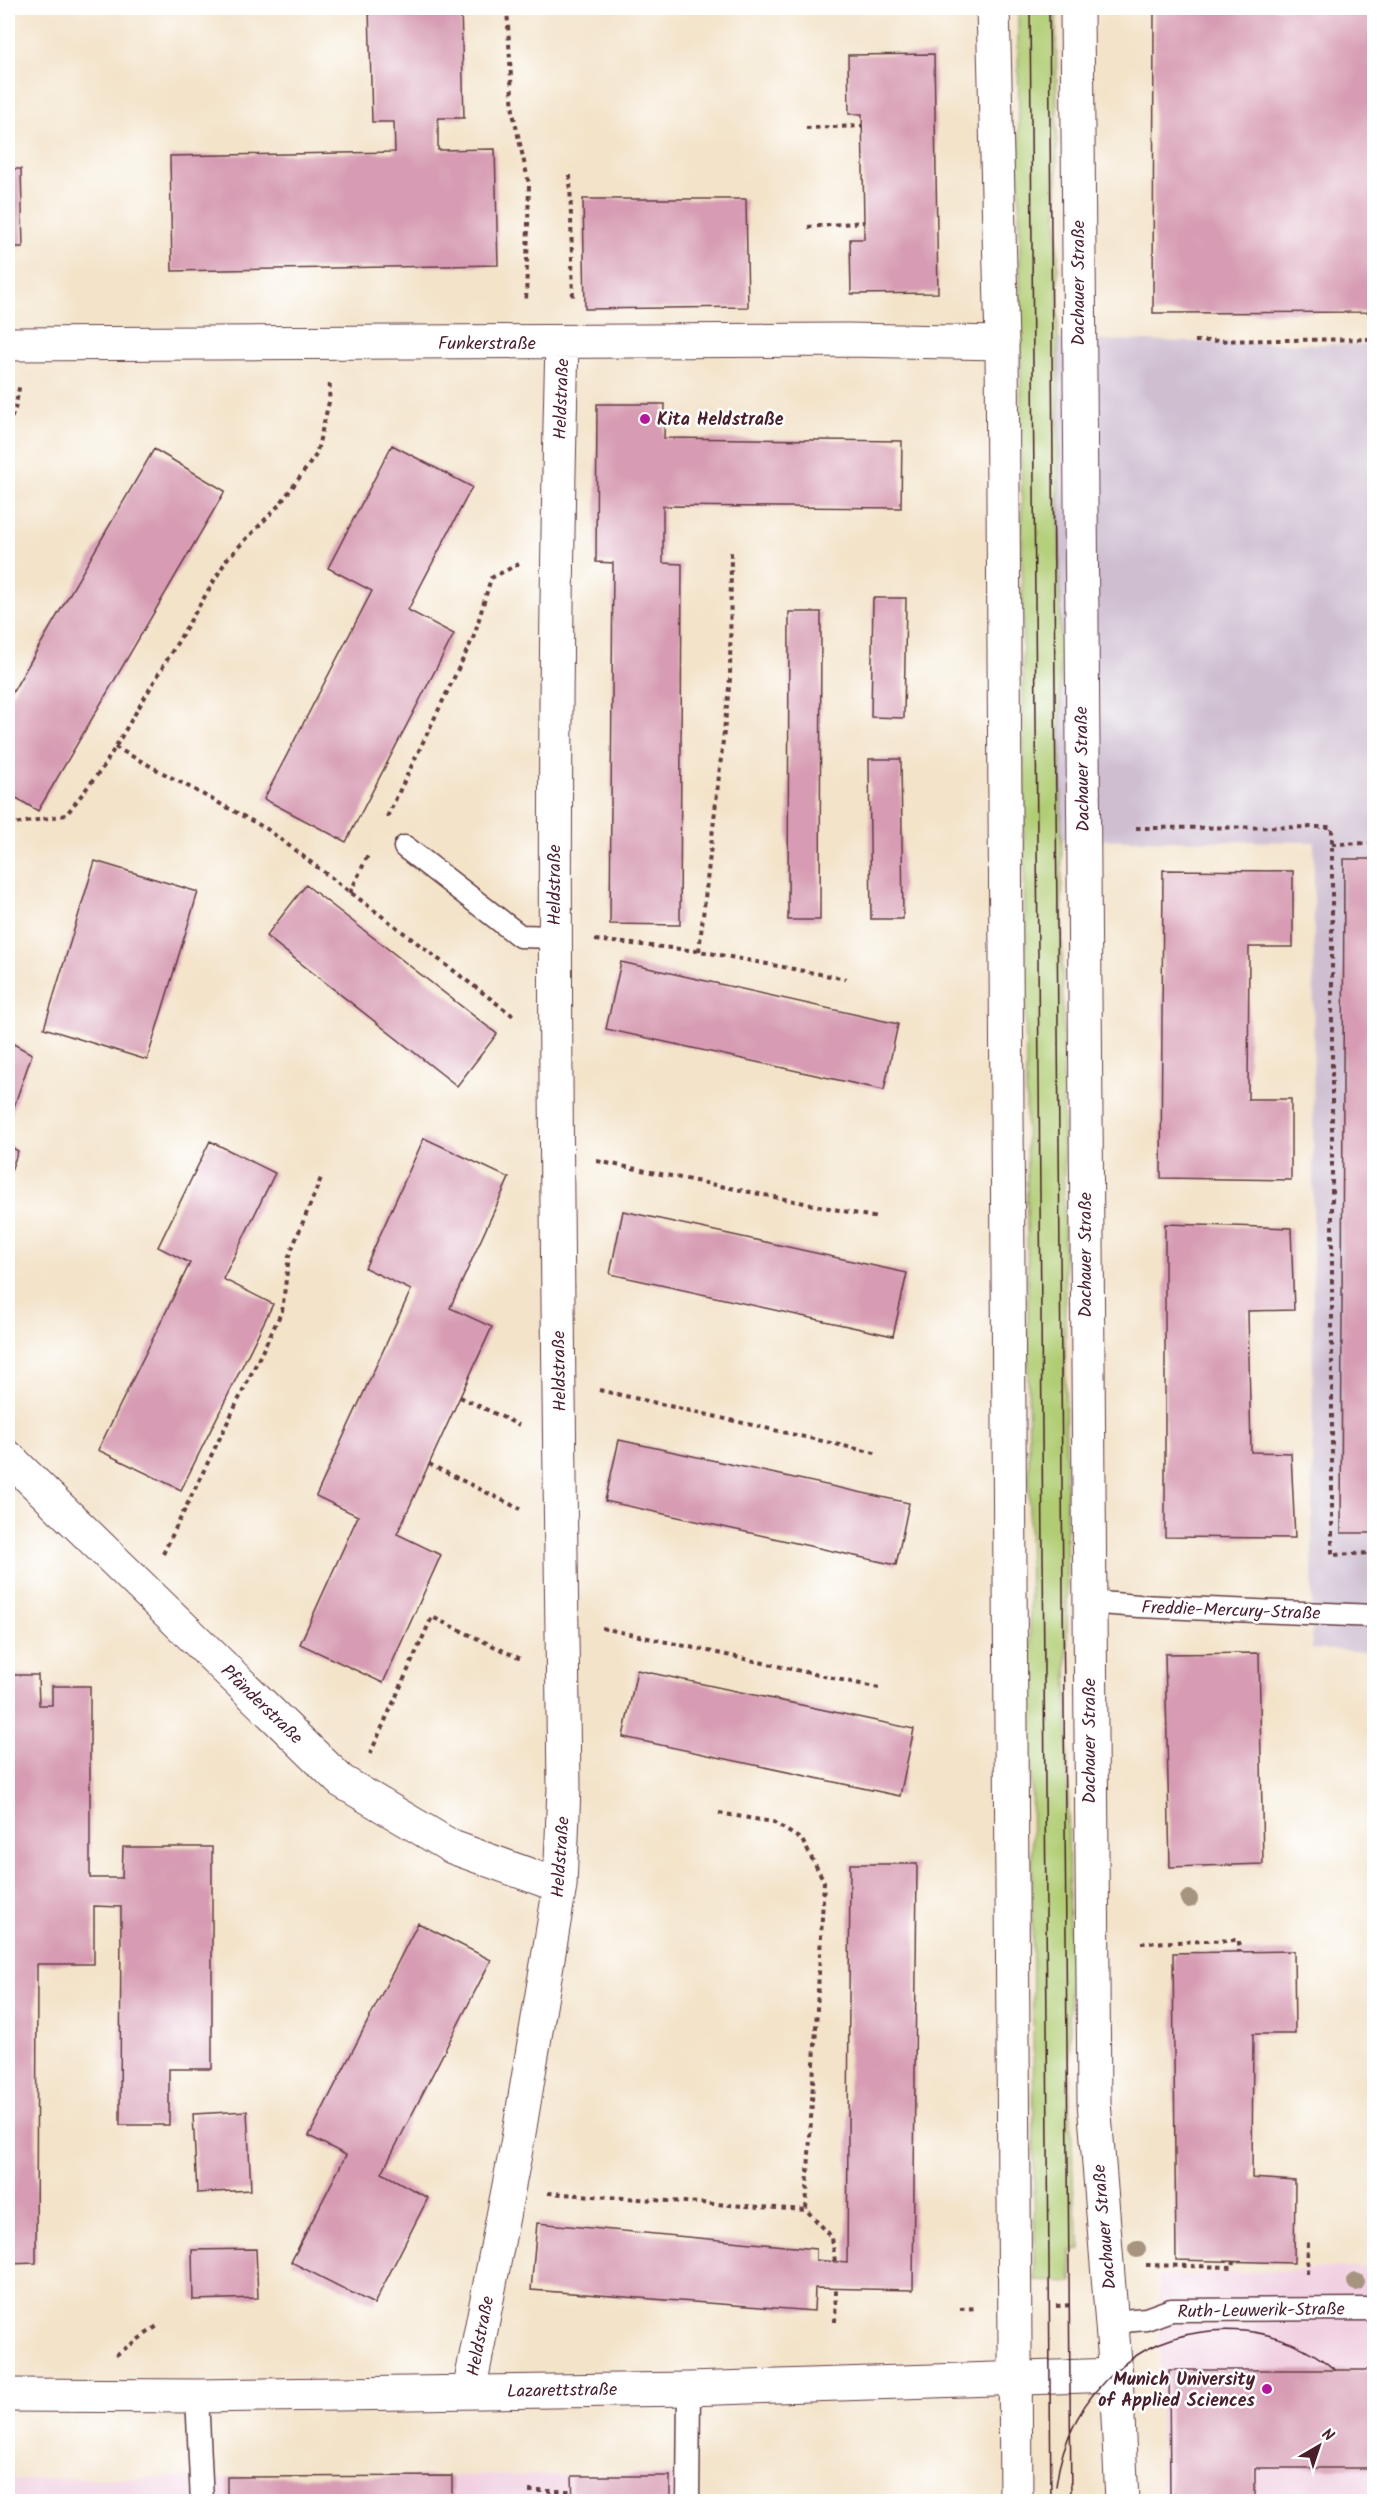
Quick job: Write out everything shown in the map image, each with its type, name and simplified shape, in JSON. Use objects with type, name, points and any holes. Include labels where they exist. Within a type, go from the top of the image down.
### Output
[{"type":"street","points":[[993,8],[1002,343],[1016,2502]]},
{"type":"street","name":"Dachauer Straße","points":[[1077,8],[1087,1602],[1094,2102],[1116,2375],[1122,2502]]},
{"type":"street","name":"Funkerstraße","points":[[8,344],[568,343],[847,339],[1002,343]]},
{"type":"street","name":"Heldstraße","points":[[469,2392],[509,2190],[560,1886],[564,1788],[554,937],[557,545],[568,343]]},
{"type":"street","name":"Pfänderstraße","points":[[8,1457],[340,1781],[452,1847],[560,1886]]},
{"type":"street","name":"Lazarettstraße","points":[[8,2395],[197,2396],[689,2389],[1116,2375]]},
{"type":"lane","points":[[405,847],[520,936],[554,937]]},
{"type":"lane","name":"Freddie-Mercury-Straße","points":[[1087,1602],[1374,1616]]},
{"type":"lane","name":"Ruth-Leuwerik-Straße","points":[[1111,2313],[1146,2319],[1171,2310],[1374,2309]]},
{"type":"lane","points":[[688,2502],[689,2389]]},
{"type":"lane","points":[[197,2396],[202,2502]]},
{"type":"path","points":[[507,9],[513,113],[529,184],[525,343]]},
{"type":"path","points":[[806,128],[862,126]]},
{"type":"path","points":[[568,343],[570,175]]},
{"type":"path","points":[[808,227],[864,222]]},
{"type":"path","points":[[1195,341],[1374,339]]},
{"type":"path","points":[[8,825],[66,815],[104,766],[227,559],[280,504],[316,455],[329,402],[333,344]]},
{"type":"path","points":[[386,819],[474,636],[491,578],[557,545]]},
{"type":"path","points":[[699,951],[730,679],[731,550]]},
{"type":"path","points":[[115,747],[267,829],[556,1048]]},
{"type":"path","points":[[1136,828],[1332,827],[1332,1555],[1374,1553]]},
{"type":"path","points":[[1332,844],[1374,843]]},
{"type":"path","points":[[350,893],[370,851]]},
{"type":"path","points":[[554,937],[699,951],[846,979]]},
{"type":"path","points":[[556,1153],[878,1218]]},
{"type":"path","points":[[145,1589],[282,1311],[290,1256],[321,1178]]},
{"type":"path","points":[[559,1381],[879,1454]]},
{"type":"path","points":[[460,1397],[560,1445]]},
{"type":"path","points":[[429,1464],[561,1530]]},
{"type":"path","points":[[367,1760],[432,1617],[563,1681]]},
{"type":"path","points":[[562,1619],[879,1688]]},
{"type":"path","points":[[719,1813],[773,1822],[802,1840],[824,1881],[806,2211]]},
{"type":"path","points":[[1141,1943],[1239,1940],[1239,1952]]},
{"type":"path","points":[[509,2190],[806,2211],[832,2237],[835,2262]]},
{"type":"path","points":[[1142,2265],[1233,2267],[1234,2261]]},
{"type":"path","points":[[835,2322],[836,2288]]},
{"type":"path","points":[[960,2309],[1015,2306],[1111,2313]]},
{"type":"path","points":[[107,2354],[118,2355],[160,2324]]},
{"type":"path","points":[[529,2491],[573,2491]]},
{"type":"shaded area","points":[[1034,339],[1374,345],[1374,1652],[1312,1649],[1314,842],[1037,839]]},
{"type":"shaded area","name":"Munich University of Applied Sciences","points":[[1374,2267],[1374,2501],[1161,2501],[1159,2276]]},
{"type":"shaded area","points":[[680,2474],[680,2501],[8,2502],[8,2479]]},
{"type":"green space","points":[[1018,8],[1056,8],[1070,2096],[1074,2203],[1081,2250],[1071,2251],[1072,2282],[1035,2281]]},
{"type":"building","points":[[369,8],[461,8],[464,118],[438,118],[438,150],[495,149],[498,265],[172,271],[170,156],[395,152],[394,122],[372,122]]},
{"type":"building","points":[[1154,8],[1374,8],[1374,312],[1153,313]]},
{"type":"building","points":[[934,54],[938,293],[851,294],[850,239],[864,239],[864,222],[862,114],[849,114],[848,55]]},
{"type":"building","points":[[8,169],[21,169],[23,247],[8,247]]},
{"type":"building","points":[[583,199],[746,199],[748,307],[585,309]]},
{"type":"building","points":[[597,404],[665,404],[664,438],[902,441],[901,508],[663,506],[663,563],[682,564],[680,925],[610,924],[613,563],[596,562]]},
{"type":"building","points":[[392,445],[472,487],[408,610],[454,634],[346,842],[264,799],[372,591],[328,568]]},
{"type":"building","points":[[154,449],[225,491],[38,811],[8,793],[8,700]]},
{"type":"building","points":[[873,598],[906,598],[904,718],[871,717]]},
{"type":"building","points":[[789,612],[821,612],[820,920],[788,920]]},
{"type":"building","points":[[869,759],[901,759],[903,919],[871,919]]},
{"type":"building","points":[[1344,859],[1374,859],[1374,1533],[1341,1533]]},
{"type":"building","points":[[95,861],[198,892],[147,1060],[44,1028]]},
{"type":"building","points":[[1163,870],[1293,871],[1293,947],[1249,947],[1248,1099],[1291,1099],[1291,1180],[1161,1178]]},
{"type":"building","points":[[306,885],[497,1034],[457,1086],[266,936]]},
{"type":"building","points":[[621,962],[898,1024],[884,1090],[606,1029]]},
{"type":"building","points":[[8,1041],[32,1054],[8,1124]]},
{"type":"building","points":[[424,1138],[509,1178],[450,1308],[492,1327],[397,1534],[441,1555],[383,1683],[300,1644],[358,1516],[316,1496],[411,1290],[365,1268]]},
{"type":"building","points":[[210,1141],[275,1173],[223,1279],[273,1304],[181,1490],[98,1450],[190,1263],[158,1247]]},
{"type":"building","points":[[8,1145],[18,1151],[8,1179]]},
{"type":"building","points":[[623,1211],[907,1273],[893,1336],[610,1274]]},
{"type":"building","points":[[1165,1224],[1291,1228],[1294,1310],[1248,1311],[1251,1452],[1291,1453],[1295,1538],[1165,1537]]},
{"type":"building","points":[[619,1440],[909,1503],[896,1565],[605,1501]]},
{"type":"building","points":[[1259,1653],[1263,1864],[1170,1867],[1165,1654]]},
{"type":"building","points":[[637,1670],[914,1729],[900,1796],[623,1737]]},
{"type":"building","points":[[8,1675],[38,1675],[39,1705],[52,1705],[52,1686],[90,1686],[90,1878],[122,1878],[123,1847],[212,1847],[212,2069],[169,2069],[169,2125],[120,2125],[121,1907],[94,1906],[94,1964],[37,1964],[36,2263],[8,2264]]},
{"type":"building","points":[[850,1864],[917,1864],[913,2290],[815,2288],[814,2311],[531,2290],[537,2223],[816,2249],[816,2260],[847,2263]]},
{"type":"building","points":[[418,1923],[491,1960],[382,2173],[428,2198],[374,2304],[291,2262],[346,2155],[309,2136]]},
{"type":"building","points":[[1294,1951],[1295,2034],[1253,2034],[1252,2178],[1295,2181],[1294,2263],[1176,2260],[1173,1953]]},
{"type":"building","points":[[247,2111],[251,2190],[197,2193],[193,2114]]},
{"type":"building","points":[[256,2249],[258,2298],[193,2300],[192,2250]]},
{"type":"building","points":[[1169,2370],[1374,2370],[1374,2468],[1255,2468],[1255,2502],[1170,2502]]},
{"type":"building","points":[[452,2476],[452,2502],[227,2502],[227,2477]]},
{"type":"building","points":[[572,2476],[670,2476],[670,2502],[573,2502]]},
{"type":"tram line","points":[[1030,8],[1051,2502]]},
{"type":"tram line","points":[[1049,8],[1071,2502]]},
{"type":"tram line","points":[[1056,2486],[1064,2451],[1077,2420],[1095,2392],[1118,2369],[1145,2351],[1175,2338],[1208,2331],[1244,2331],[1269,2335],[1304,2349],[1335,2370]]},
{"type":"place","name":"Kita Heldstraße","points":[[645,419]]},
{"type":"place","name":"Munich University of Applied Sciences","points":[[1267,2389]]}]
